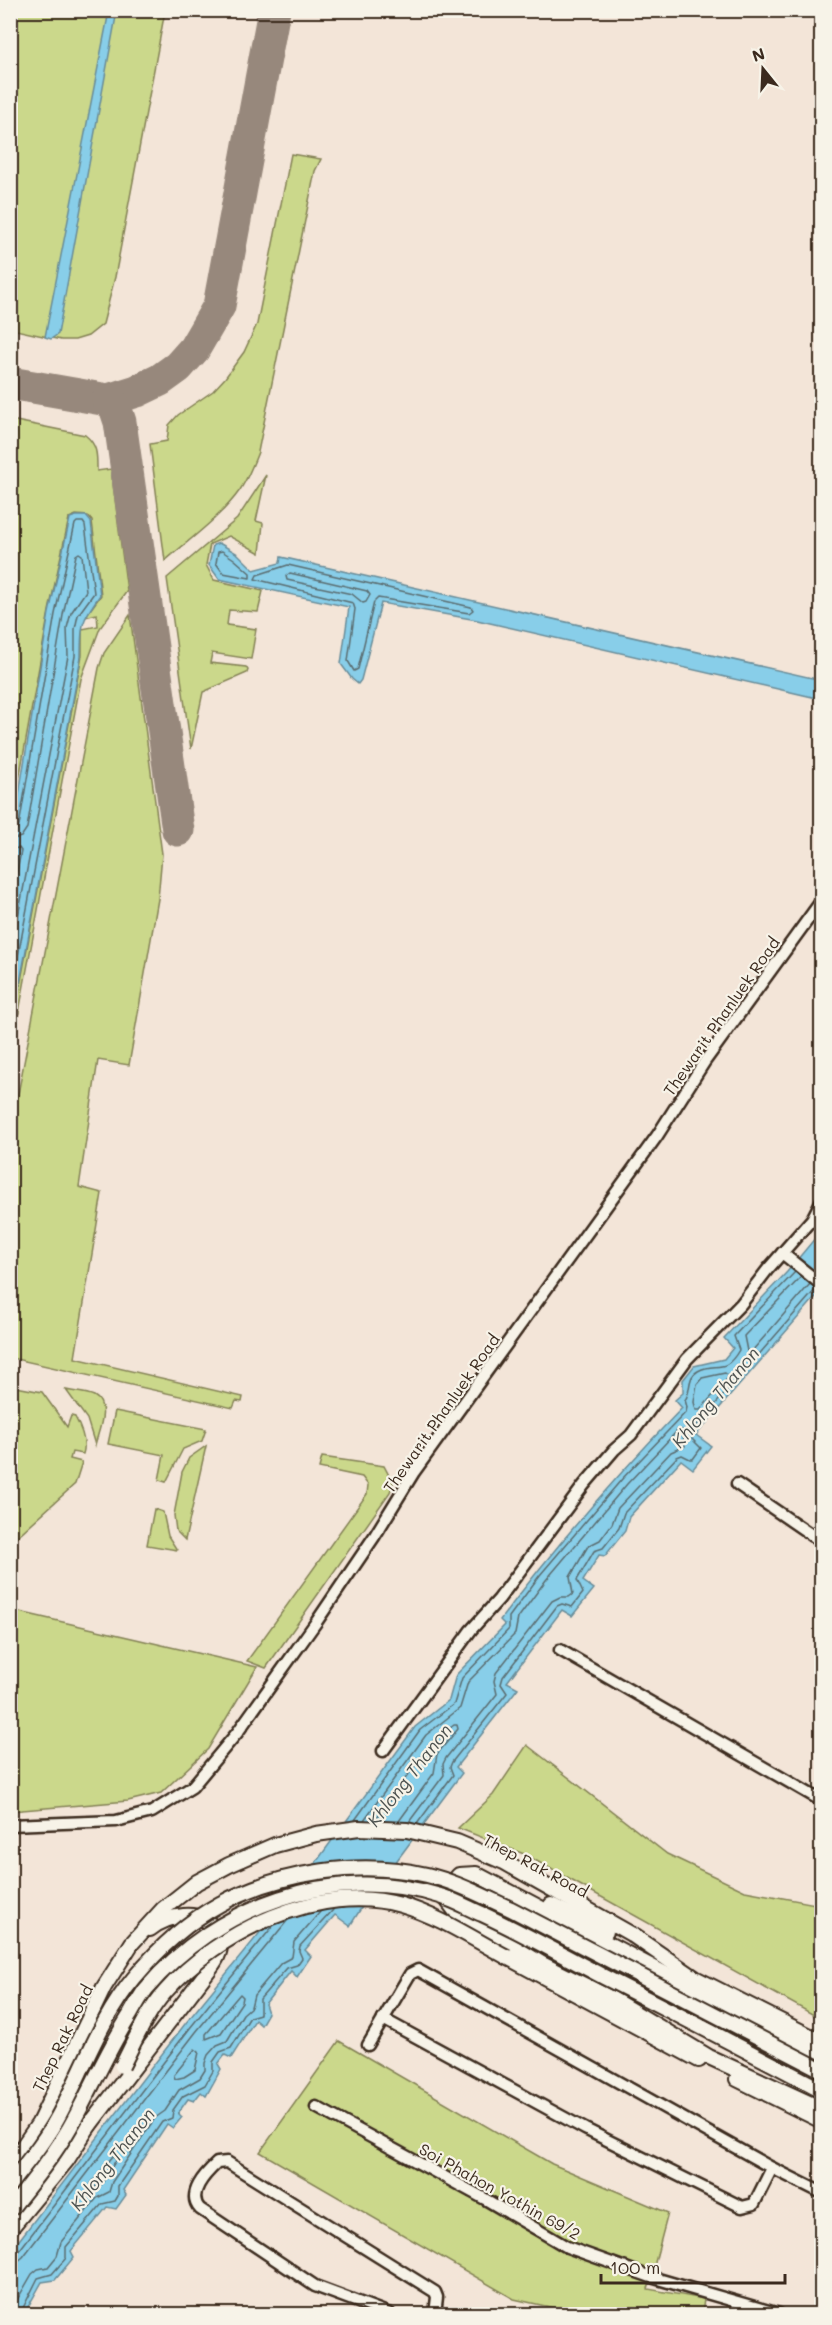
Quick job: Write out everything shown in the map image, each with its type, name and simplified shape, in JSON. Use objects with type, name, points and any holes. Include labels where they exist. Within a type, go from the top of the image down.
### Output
[{"type":"main road","name":"Thep Rak Road","points":[[10,2165],[39,2123],[104,1987],[132,1943],[163,1909],[197,1882],[229,1865],[275,1845],[316,1834],[359,1828],[407,1830],[457,1842],[504,1862],[630,1934],[695,1978],[822,2042]]},
{"type":"main road","name":"Thep Rak Road","points":[[10,2184],[59,2115],[103,2026],[133,1978],[176,1934],[220,1904],[259,1887],[296,1877],[343,1869],[387,1869],[428,1875],[465,1887],[822,2070]]},
{"type":"main road","points":[[822,2057],[631,1958],[477,1874],[464,1873],[455,1878],[447,1891],[448,1901],[457,1913],[542,1964],[612,1999],[709,2057],[822,2108]]},
{"type":"main road","points":[[10,2210],[69,2130],[117,2036],[145,1990],[187,1948],[217,1927],[259,1906],[300,1892],[335,1886],[365,1884],[401,1886],[441,1896],[514,1929],[822,2090]]},
{"type":"main road","points":[[517,1895],[555,1906],[695,1978]]},
{"type":"main road","points":[[10,2229],[67,2160],[88,2127],[158,2001],[189,1967],[219,1945],[256,1924],[295,1910],[347,1900],[400,1905],[433,1917],[677,2049],[822,2121]]},
{"type":"main road","points":[[457,1913],[614,1994],[687,2036],[804,2096],[822,2108]]},
{"type":"main road","points":[[88,2127],[195,1989],[215,1960],[220,1947],[219,1936],[212,1926],[205,1920],[186,1915],[169,1918],[155,1925],[132,1943]]},
{"type":"street","name":"Thewarit Phanluek Road","points":[[10,1825],[116,1821],[152,1812],[192,1787],[237,1733],[317,1621],[374,1537],[414,1472],[597,1221],[657,1136],[705,1061],[822,900]]},
{"type":"street","points":[[383,1751],[471,1630],[499,1599],[587,1480],[631,1435],[687,1359],[741,1304],[812,1219],[822,1200]]},
{"type":"street","points":[[782,1253],[822,1285]]},
{"type":"street","points":[[737,1484],[822,1542]]},
{"type":"street","points":[[560,1650],[822,1801]]},
{"type":"street","points":[[368,2045],[410,1974],[418,1970],[772,2168],[822,2193]]},
{"type":"street","points":[[383,2019],[585,2128],[742,2207],[754,2204],[772,2168]]},
{"type":"street","name":"Soi Phahon Yothin 69/2","points":[[316,2107],[485,2199],[567,2247],[651,2277],[779,2314]]},
{"type":"street","points":[[390,2314],[315,2286],[200,2209],[194,2203],[194,2196],[201,2180],[217,2163],[227,2162],[435,2292],[437,2297],[435,2314]]},
{"type":"green space","points":[[11,11],[165,11],[115,277],[103,324],[88,336],[75,340],[61,340],[11,329]]},
{"type":"green space","points":[[291,154],[321,159],[315,171],[258,452],[245,481],[232,500],[215,519],[165,561],[150,444],[167,441],[169,425],[178,415],[213,391],[244,352],[257,324]]},
{"type":"green space","points":[[11,420],[85,435],[95,447],[97,471],[111,469],[127,591],[100,628],[81,679],[11,1055],[11,1034],[82,655],[82,629],[98,626],[97,614],[85,617],[101,595],[92,521],[88,516],[76,515],[69,518],[49,611],[11,824]]},
{"type":"green space","points":[[266,475],[256,521],[263,523],[260,553],[229,536],[210,544],[206,565],[214,580],[263,591],[258,612],[229,610],[227,625],[256,629],[251,659],[212,653],[210,663],[246,667],[248,670],[247,673],[203,692],[191,749],[167,578],[237,519]]},
{"type":"green space","points":[[130,615],[162,854],[158,899],[129,1065],[98,1060],[79,1187],[102,1193],[75,1358],[243,1397],[242,1402],[236,1401],[233,1408],[11,1358],[11,1131],[99,668],[104,653]]},
{"type":"green space","points":[[11,1386],[42,1392],[67,1427],[71,1416],[75,1417],[84,1445],[83,1454],[72,1452],[70,1459],[82,1462],[75,1484],[11,1542]]},
{"type":"green space","points":[[66,1390],[91,1395],[99,1400],[103,1412],[95,1445],[87,1419]]},
{"type":"green space","points":[[115,1411],[206,1429],[202,1441],[183,1449],[166,1482],[159,1480],[164,1455],[108,1444]]},
{"type":"green space","points":[[206,1446],[185,1540],[176,1531],[174,1515],[182,1472],[189,1458]]},
{"type":"green space","points":[[322,1457],[384,1466],[393,1483],[390,1492],[266,1668],[247,1661],[367,1494],[368,1485],[362,1477],[319,1468]]},
{"type":"green space","points":[[154,1509],[163,1512],[168,1536],[177,1550],[147,1545]]},
{"type":"green space","points":[[11,1610],[257,1667],[208,1749],[161,1793],[128,1801],[11,1811]]},
{"type":"green space","points":[[527,1745],[667,1854],[745,1891],[821,1905],[821,2019],[524,1854],[458,1828],[493,1795]]},
{"type":"green space","points":[[339,2041],[552,2164],[668,2213],[648,2289],[704,2299],[702,2314],[581,2314],[514,2299],[260,2152]]},
{"type":"water","points":[[109,11],[117,11],[58,334],[51,339],[45,337]]},
{"type":"water","points":[[86,516],[91,522],[100,595],[83,624],[81,657],[11,1030],[11,842],[49,613],[70,518]]},
{"type":"water","points":[[219,543],[238,554],[254,570],[280,563],[281,557],[821,680],[821,699],[477,620],[381,603],[358,684],[341,664],[349,607],[219,579],[209,565],[213,545]]},
{"type":"water","name":"Khlong Thanon","points":[[821,1231],[821,1291],[696,1435],[711,1446],[693,1469],[681,1460],[629,1517],[625,1531],[605,1556],[599,1555],[583,1581],[594,1589],[572,1616],[562,1610],[507,1682],[518,1688],[456,1767],[462,1773],[350,1926],[335,1915],[305,1950],[311,1956],[297,1977],[291,1971],[265,2004],[268,2013],[261,2025],[255,2020],[231,2058],[225,2055],[218,2064],[221,2069],[206,2096],[201,2092],[194,2101],[188,2099],[178,2113],[182,2117],[173,2128],[167,2124],[123,2190],[126,2195],[116,2209],[107,2207],[71,2251],[74,2257],[55,2280],[42,2282],[24,2314],[11,2314],[10,2252],[185,2024],[303,1880],[415,1727],[449,1700],[456,1675],[505,1625],[500,1620],[543,1565],[634,1459],[682,1408],[675,1400],[683,1393],[683,1380],[694,1366],[724,1359],[733,1348],[724,1338],[787,1272]]},
{"type":"taxiway","points":[[10,383],[108,400],[137,391],[160,380],[178,367],[194,349],[219,306],[274,10]]},
{"type":"taxiway","points":[[108,400],[115,407],[120,422],[178,830]]}]
